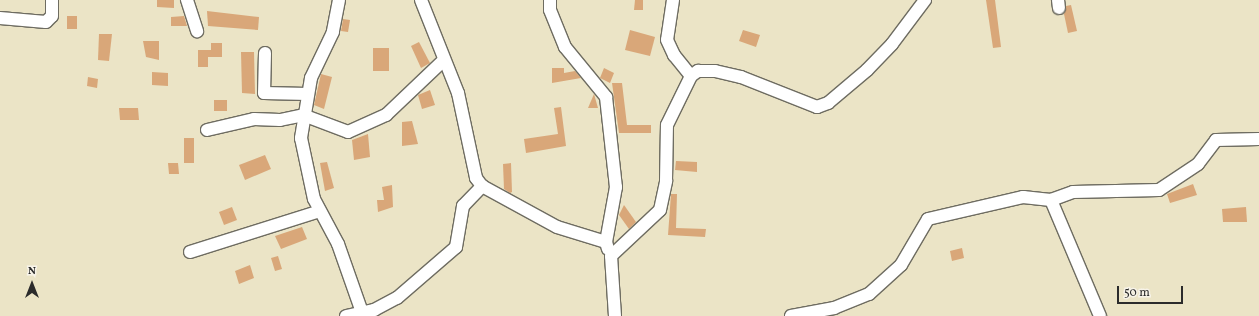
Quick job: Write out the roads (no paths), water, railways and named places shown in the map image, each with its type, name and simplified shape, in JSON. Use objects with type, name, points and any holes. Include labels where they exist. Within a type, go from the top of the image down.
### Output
[{"type":"street","points":[[0,18],[46,22],[52,16],[52,0]]},
{"type":"street","points":[[187,0],[197,31]]},
{"type":"street","points":[[339,0],[333,32],[310,78],[303,115],[301,138],[314,199],[338,244],[362,312]]},
{"type":"street","points":[[421,0],[458,93],[476,178],[482,186],[557,227],[606,242]]},
{"type":"street","points":[[550,0],[550,10],[565,47],[606,97],[616,187],[606,242],[610,256],[615,316]]},
{"type":"street","points":[[673,0],[667,40],[674,55],[691,76]]},
{"type":"street","points":[[610,256],[660,210],[666,181],[667,125],[691,76],[698,71],[728,74],[817,107],[828,103],[872,64],[892,44],[925,0]]},
{"type":"street","points":[[265,53],[264,93],[308,94]]},
{"type":"street","points":[[207,130],[254,120],[280,120],[303,115],[348,132],[386,115],[444,60]]},
{"type":"street","points":[[791,316],[834,308],[869,294],[901,265],[928,219],[1023,197],[1051,200],[1072,192],[1160,190],[1198,164],[1216,140],[1259,139]]},
{"type":"street","points":[[346,316],[362,312],[397,298],[456,247],[463,206],[482,186]]},
{"type":"street","points":[[1051,200],[1100,316]]},
{"type":"street","points":[[190,252],[320,211]]}]
